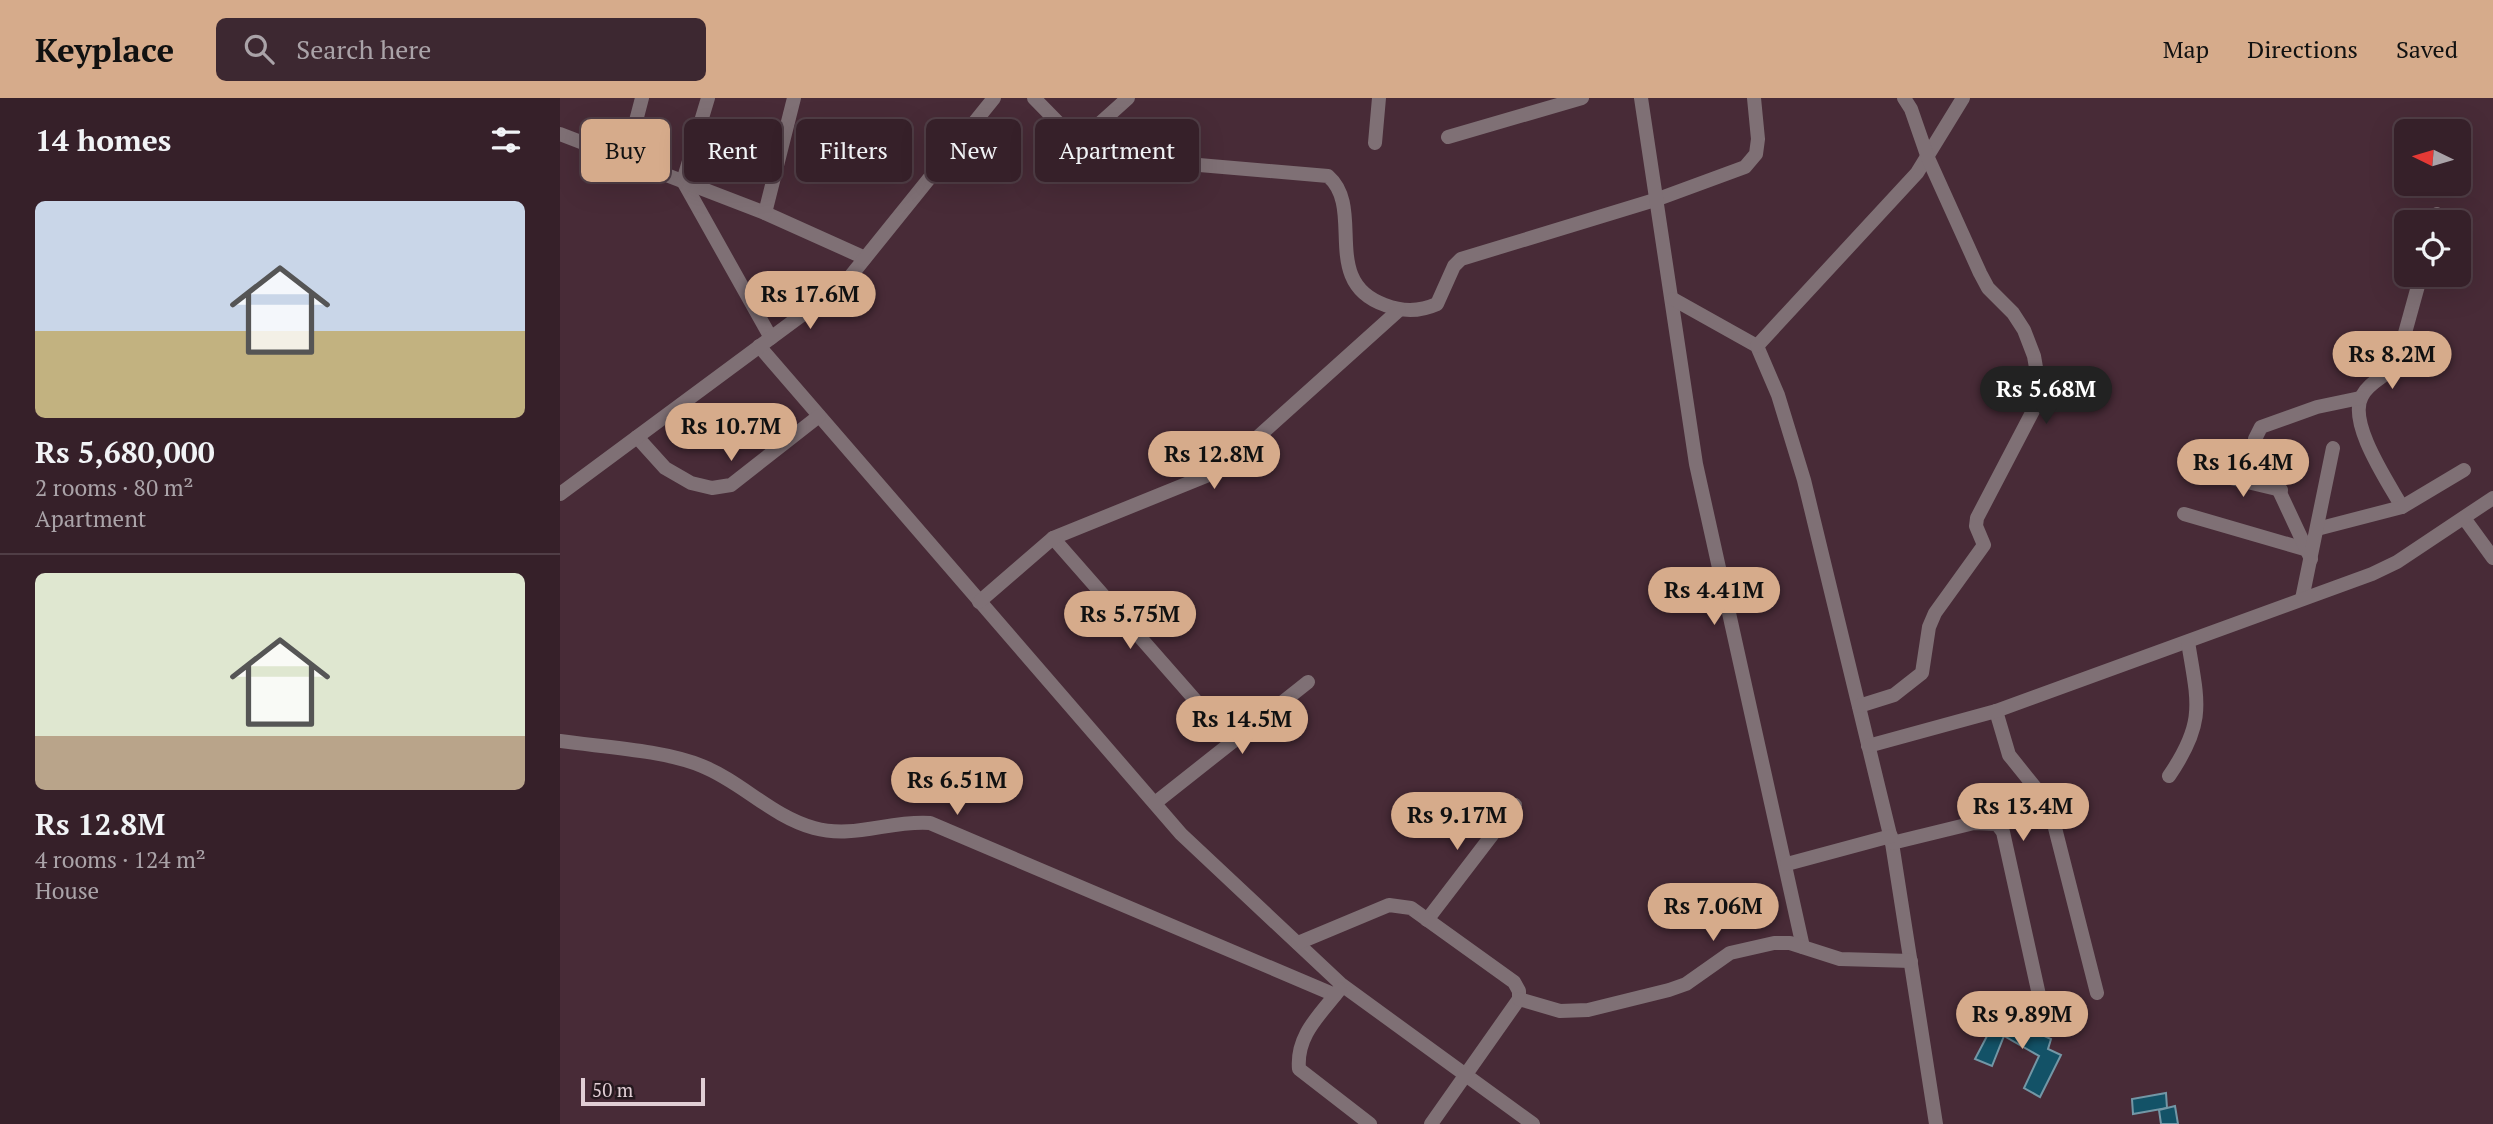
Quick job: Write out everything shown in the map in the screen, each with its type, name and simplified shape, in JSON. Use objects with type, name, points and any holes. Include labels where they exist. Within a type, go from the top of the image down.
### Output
[{"type":"street","points":[[636,119],[642,98]]},
{"type":"street","points":[[708,98],[683,181],[765,342],[819,416],[1181,834],[1298,943],[1339,990]]},
{"type":"street","points":[[765,213],[794,98]]},
{"type":"street","points":[[560,494],[845,283],[994,98]]},
{"type":"street","points":[[1034,98],[1055,119]]},
{"type":"street","points":[[1105,119],[1128,98]]},
{"type":"street","points":[[1375,143],[1379,98]]},
{"type":"street","points":[[1448,137],[1583,98]]},
{"type":"street","points":[[1641,98],[1696,464],[1787,864],[1803,947]]},
{"type":"street","points":[[1199,164],[1328,176],[1337,184],[1342,198],[1345,257],[1351,275],[1360,288],[1378,303],[1399,310],[1427,309],[1437,304],[1454,266],[1461,260],[1658,199],[1751,162],[1758,139],[1754,98]]},
{"type":"street","points":[[1859,706],[1894,695],[1922,673],[1929,627],[1935,613],[1984,545],[1976,526],[1977,518],[2029,420],[2039,385],[2034,356],[2024,330],[2013,313],[1988,288],[1928,158],[1917,121],[1904,98]]},
{"type":"street","points":[[1757,346],[1836,263],[1928,158],[1963,98]]},
{"type":"street","points":[[560,134],[581,142]]},
{"type":"street","points":[[670,176],[765,213],[865,258]]},
{"type":"street","points":[[2402,507],[2358,421],[2360,398],[2371,383],[2392,370],[2397,362],[2418,287]]},
{"type":"street","points":[[1673,299],[1757,346],[1777,395],[1804,480],[1892,840],[1936,1124]]},
{"type":"street","points":[[979,602],[1053,538],[1206,476],[1241,453],[1399,310]]},
{"type":"street","points":[[2310,554],[2255,439],[2255,432],[2261,427],[2317,407],[2360,398]]},
{"type":"street","points":[[637,437],[665,468],[691,484],[712,488],[731,485],[819,416]]},
{"type":"street","points":[[2302,599],[2333,448]]},
{"type":"street","points":[[2317,529],[2402,507],[2464,470]]},
{"type":"street","points":[[2214,474],[2281,490]]},
{"type":"street","points":[[1868,746],[1996,711],[2188,642],[2397,562],[2493,498]]},
{"type":"street","points":[[2183,514],[2310,554]]},
{"type":"street","points":[[2464,518],[2493,558]]},
{"type":"street","points":[[1053,538],[1233,741]]},
{"type":"street","points":[[2169,776],[2196,726],[2198,705],[2188,642]]},
{"type":"street","points":[[1154,803],[1308,682]]},
{"type":"street","points":[[1996,711],[2009,755],[2042,796],[2053,820],[2097,993]]},
{"type":"street","points":[[560,741],[635,751],[700,765],[768,809],[813,828],[836,832],[868,831],[909,821],[930,823],[1339,990],[1466,1075],[1533,1124]]},
{"type":"street","points":[[1427,919],[1515,805]]},
{"type":"street","points":[[1787,864],[1974,823],[1997,824],[2003,832],[2041,1004]]},
{"type":"street","points":[[1298,943],[1389,905],[1411,908],[1514,982],[1519,991],[1519,999],[1431,1124]]},
{"type":"street","points":[[1519,999],[1560,1011],[1588,1010],[1686,984],[1730,953],[1750,946],[1774,943],[1803,947],[1840,960],[1911,961]]},
{"type":"street","points":[[1339,990],[1305,1032],[1297,1052],[1298,1069],[1370,1124]]},
{"type":"building","points":[[1998,1015],[2051,1039],[2048,1049],[2061,1055],[2040,1097],[2024,1088],[2039,1056],[2004,1036],[1992,1066],[1975,1059]]},
{"type":"building","points":[[2166,1093],[2167,1108],[2133,1114],[2132,1099]]},
{"type":"building","points":[[2175,1106],[2178,1124],[2161,1124],[2159,1110]]}]
